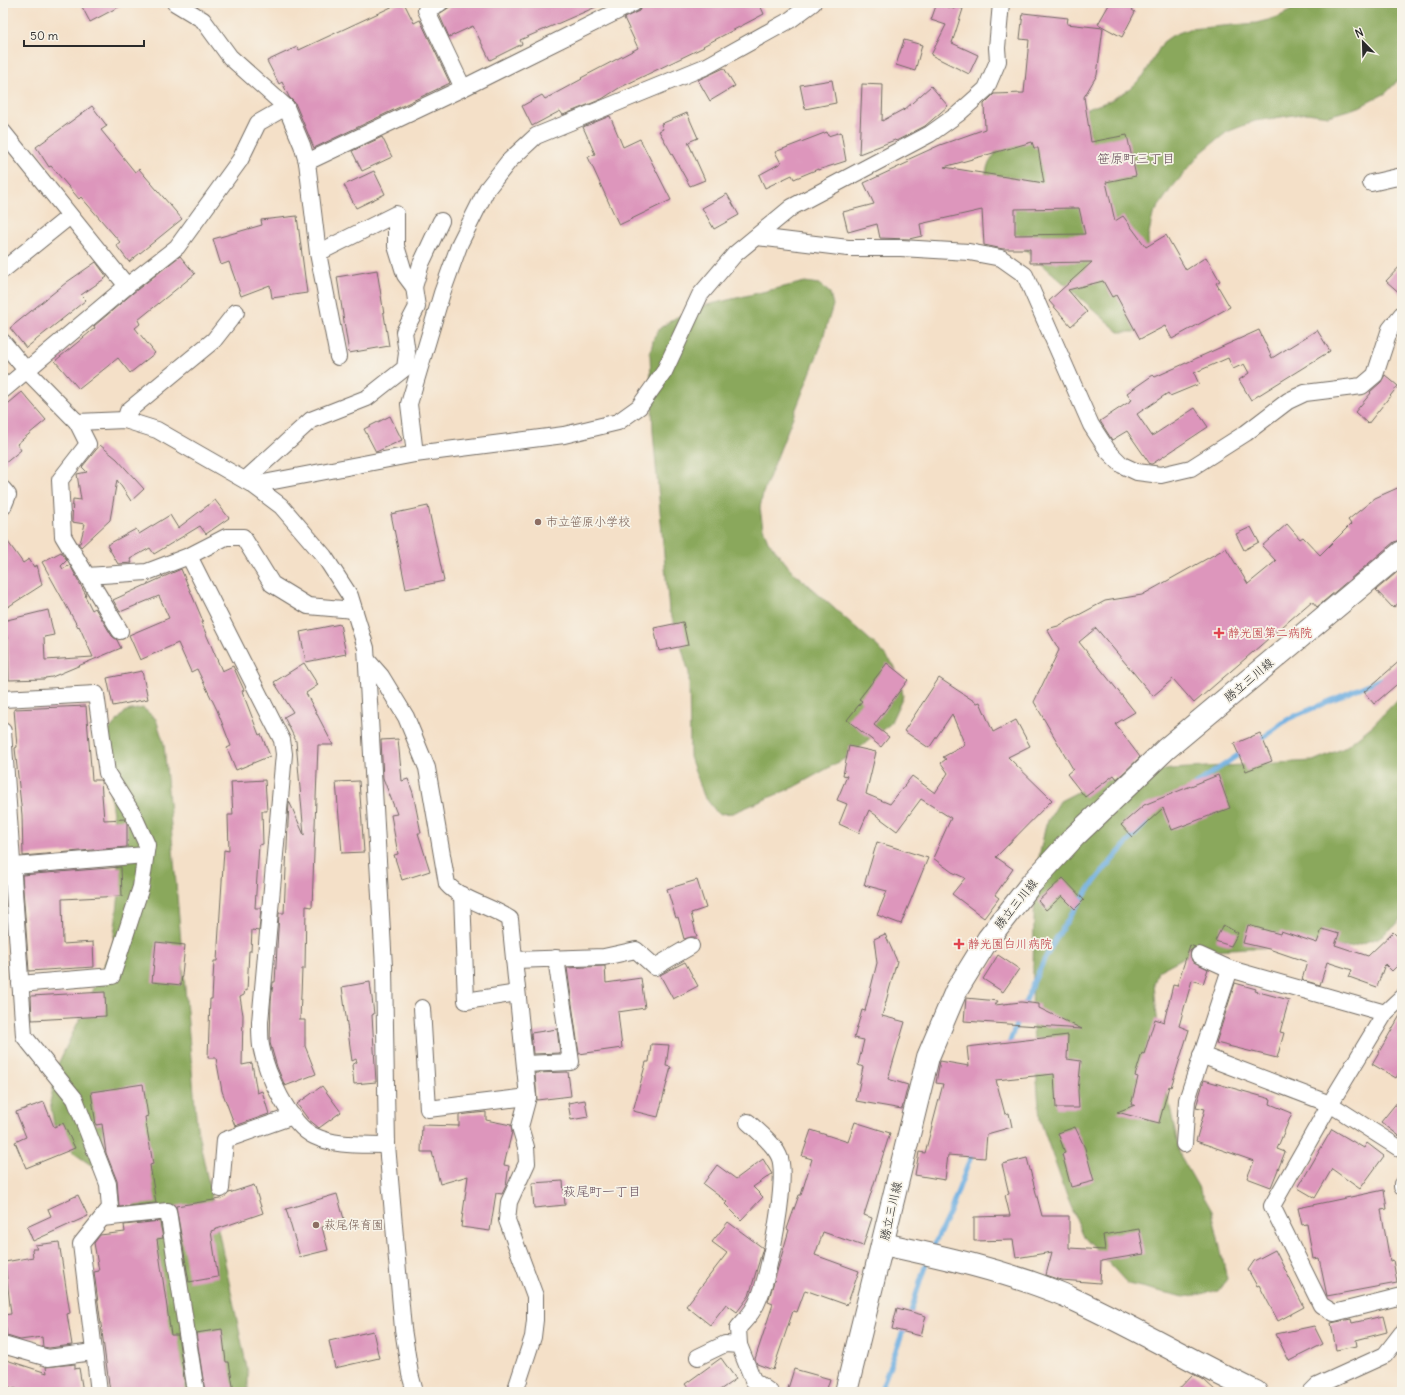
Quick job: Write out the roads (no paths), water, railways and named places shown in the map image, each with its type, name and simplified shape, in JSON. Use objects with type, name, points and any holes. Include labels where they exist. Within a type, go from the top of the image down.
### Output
[{"type":"main road","name":"勝立三川線","points":[[846,1392],[928,1057],[956,991],[988,939],[1031,884],[1075,836],[1166,749],[1402,552]]},
{"type":"main road","points":[[883,1244],[944,1257],[1018,1278],[1064,1296],[1256,1392]]},
{"type":"street","points":[[175,3],[203,20],[230,57],[286,107],[302,145],[307,162],[318,253],[338,357]]},
{"type":"street","points":[[307,162],[463,88],[634,3]]},
{"type":"street","points":[[415,454],[409,404],[442,293],[460,243],[487,189],[508,161],[536,136],[707,66],[790,20],[813,3]]},
{"type":"street","points":[[249,482],[415,454],[564,435],[618,422],[639,407],[664,372],[700,295],[735,254],[792,207],[930,134],[976,100],[986,89],[998,61],[997,48],[1001,3]]},
{"type":"street","points":[[428,5],[463,88]]},
{"type":"street","points":[[3,390],[127,286],[177,247],[240,160],[258,123],[286,107]]},
{"type":"street","points":[[6,142],[70,216],[127,286]]},
{"type":"street","points":[[1371,183],[1402,176]]},
{"type":"street","points":[[318,253],[396,214],[396,246],[405,275],[414,287]]},
{"type":"street","points":[[3,270],[70,216]]},
{"type":"street","points":[[249,482],[311,420],[367,398],[405,368],[408,353],[404,332],[417,307],[414,287],[421,264],[441,221]]},
{"type":"street","points":[[757,237],[848,248],[901,248],[969,252],[1001,258],[1025,275],[1091,425],[1108,451],[1122,465],[1137,472],[1160,475],[1191,468],[1246,433],[1288,401],[1305,393],[1362,386],[1375,374],[1390,329],[1402,314]]},
{"type":"street","points":[[125,420],[128,411],[214,340],[236,312]]},
{"type":"street","points":[[3,342],[26,370],[77,422],[88,444],[60,480],[63,536],[120,631]]},
{"type":"street","points":[[77,422],[125,420],[157,430],[249,482],[281,506],[324,556],[350,596],[366,648],[367,660],[384,967],[387,1145],[403,1329],[410,1374],[415,1392]]},
{"type":"street","points":[[3,489],[8,495],[3,507]]},
{"type":"street","points":[[87,576],[147,572],[189,556],[226,537],[243,537],[272,584],[308,606],[354,610]]},
{"type":"street","points":[[189,556],[282,740],[284,754],[260,1022],[261,1046],[273,1085],[299,1124],[314,1136],[336,1144],[387,1145]]},
{"type":"street","points":[[367,660],[381,676],[406,717],[427,768],[447,884],[453,890],[499,912],[510,919],[528,1097],[520,1127],[526,1147],[527,1163],[509,1202],[508,1220],[535,1296],[533,1337],[515,1392]]},
{"type":"street","points":[[3,699],[96,694],[107,772],[134,814],[147,845],[140,887],[112,976],[20,984]]},
{"type":"street","points":[[3,731],[8,866],[24,1036],[75,1099],[108,1184],[110,1208],[81,1244],[99,1392]]},
{"type":"street","points":[[8,866],[145,855]]},
{"type":"street","points":[[462,894],[466,1001],[517,993]]},
{"type":"street","points":[[514,960],[604,957],[636,950],[655,967],[691,946]]},
{"type":"street","points":[[1199,955],[1230,969],[1385,1013]]},
{"type":"street","points":[[525,1064],[571,1062],[556,958]]},
{"type":"street","points":[[1184,1144],[1187,1100],[1230,969]]},
{"type":"street","points":[[1402,997],[1385,1013],[1330,1104],[1272,1206],[1321,1305],[1334,1312],[1402,1296]]},
{"type":"street","points":[[422,1008],[428,1109],[528,1097]]},
{"type":"street","points":[[1201,1055],[1330,1104],[1402,1150]]},
{"type":"street","points":[[221,1189],[225,1140],[293,1116]]},
{"type":"street","points":[[748,1122],[765,1138],[780,1157],[782,1179],[772,1252],[759,1298],[752,1312],[738,1328],[739,1345],[753,1380],[770,1392]]},
{"type":"street","points":[[102,1218],[168,1211],[196,1392]]},
{"type":"street","points":[[1311,1392],[1317,1386],[1385,1355],[1402,1334]]},
{"type":"street","points":[[698,1357],[725,1344],[739,1345]]},
{"type":"street","points":[[3,1345],[48,1358],[93,1352]]},
{"type":"waterway","points":[[1257,742],[1288,719],[1385,677]]},
{"type":"waterway","points":[[1196,784],[1244,751]]},
{"type":"waterway","points":[[1023,1008],[1046,957],[1075,909],[1108,864],[1146,823]]},
{"type":"waterway","points":[[1008,1047],[1018,1019]]},
{"type":"waterway","points":[[932,1249],[950,1212],[973,1151]]},
{"type":"waterway","points":[[909,1317],[927,1260]]},
{"type":"waterway","points":[[880,1392],[905,1326]]},
{"type":"place","name":"市立笹原小学校","points":[[538,522]]},
{"type":"place","name":"静光園第二病院","points":[[1219,633]]},
{"type":"place","name":"静光園白川病院","points":[[959,944]]},
{"type":"place","name":"萩尾保育園","points":[[316,1225]]},
{"type":"district","name":"笹原町三丁目","points":[[1136,158]]},
{"type":"district","name":"萩尾町一丁目","points":[[602,1191]]}]
